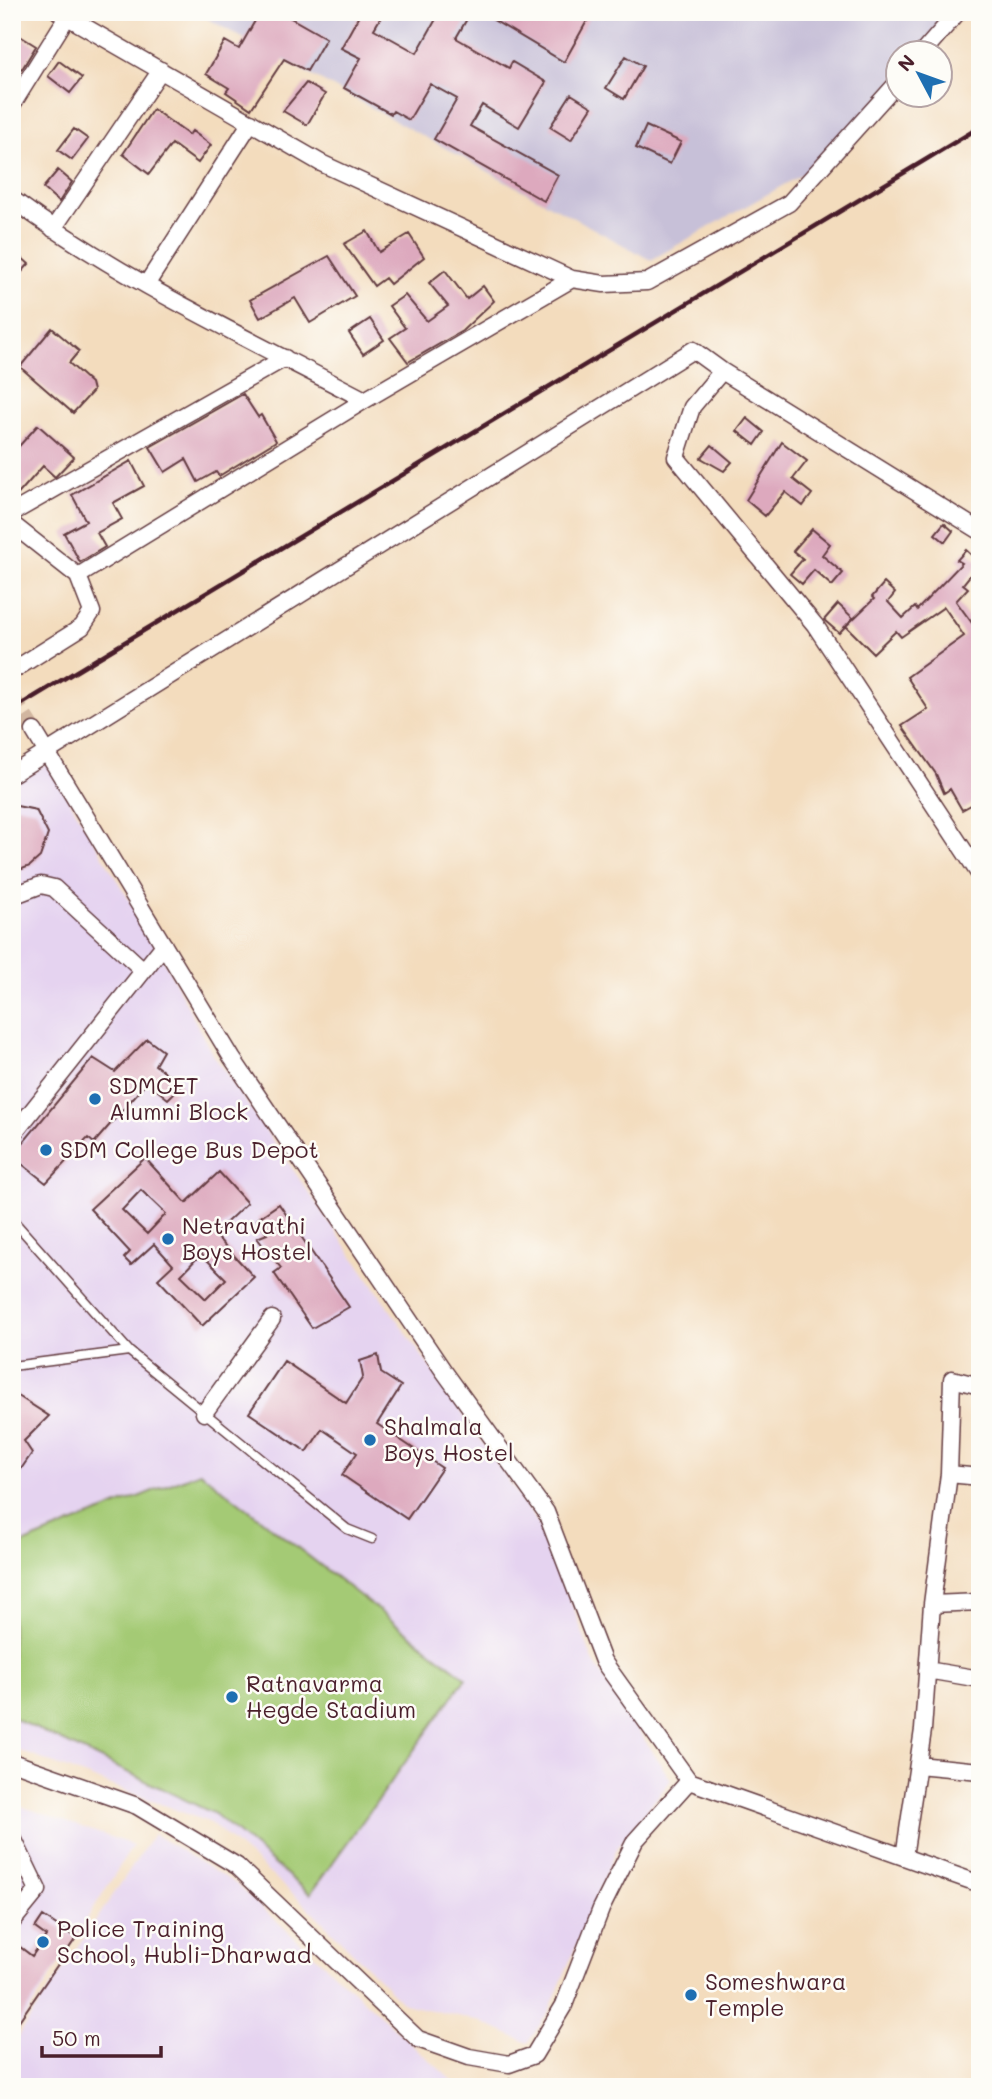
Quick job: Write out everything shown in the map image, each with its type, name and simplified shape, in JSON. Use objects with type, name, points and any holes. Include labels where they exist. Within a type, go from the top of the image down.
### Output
[{"type":"street","points":[[935,38],[958,12]]},
{"type":"street","points":[[12,105],[63,14],[321,163],[572,279],[604,284],[647,282],[789,203],[884,98]]},
{"type":"street","points":[[53,229],[160,70]]},
{"type":"street","points":[[146,285],[251,122]]},
{"type":"street","points":[[12,199],[53,229],[146,285],[365,400]]},
{"type":"street","points":[[78,576],[365,400],[572,279]]},
{"type":"street","points":[[12,774],[693,350],[722,371],[980,531]]},
{"type":"street","points":[[12,513],[285,358]]},
{"type":"street","points":[[722,371],[692,407],[676,457],[815,625],[980,875]]},
{"type":"street","points":[[12,524],[78,576],[92,612],[82,627],[12,671]]},
{"type":"street","points":[[34,731],[232,1058],[443,1370],[546,1512],[603,1661],[689,1781],[980,1884]]},
{"type":"street","points":[[12,896],[41,885],[54,888],[142,969]]},
{"type":"street","points":[[12,1136],[142,969],[164,945]]},
{"type":"street","points":[[204,1413],[272,1319]]},
{"type":"street","points":[[904,1857],[918,1765],[932,1604],[948,1474],[952,1379],[980,1386]]},
{"type":"street","points":[[948,1474],[980,1477]]},
{"type":"street","points":[[932,1604],[980,1602]]},
{"type":"street","points":[[927,1670],[980,1679]]},
{"type":"street","points":[[12,1762],[137,1806],[237,1866],[418,2039],[469,2057],[509,2064],[534,2055],[564,2005],[601,1909],[635,1841],[689,1781]]},
{"type":"street","points":[[918,1765],[980,1771]]},
{"type":"street","points":[[12,1836],[38,1890],[12,1922]]},
{"type":"lane","points":[[12,1219],[129,1351],[347,1529],[372,1539]]},
{"type":"lane","points":[[12,1366],[129,1351]]},
{"type":"shaded area","points":[[195,12],[949,12],[928,38],[884,38],[884,92],[833,157],[651,260]]},
{"type":"shaded area","points":[[48,764],[159,950],[210,1050],[545,1533],[594,1663],[671,1780],[617,1848],[549,2011],[528,2043],[477,2020],[404,2004],[307,1906],[211,1823],[12,1748],[12,784]]},
{"type":"shaded area","name":"Police Training School, Hubli-Dharwad","points":[[12,1803],[133,1845],[12,2039]]},
{"type":"shaded area","points":[[154,1834],[236,1884],[459,2087],[12,2087],[12,2045]]},
{"type":"green space","name":"Ratnavarma Hegde Stadium","points":[[200,1472],[466,1678],[310,1894],[215,1814],[12,1717],[12,1548]]},
{"type":"building","points":[[260,12],[280,12],[326,38],[307,71],[284,59],[251,109],[226,92],[229,88],[206,74],[225,41],[239,49]]},
{"type":"building","points":[[361,12],[384,12],[374,29],[417,53],[440,12],[471,12],[456,38],[509,68],[512,62],[546,82],[519,127],[482,105],[470,126],[558,175],[544,201],[434,139],[457,99],[430,84],[409,120],[393,111],[391,114],[344,88],[361,58],[341,48]]},
{"type":"building","points":[[480,12],[592,12],[564,62]]},
{"type":"building","points":[[12,31],[36,46],[22,69],[12,63]]},
{"type":"building","points":[[626,56],[643,66],[624,99],[606,88]]},
{"type":"building","points":[[59,61],[82,78],[70,93],[48,76]]},
{"type":"building","points":[[306,83],[325,94],[307,125],[283,111]]},
{"type":"building","points":[[571,94],[592,107],[571,140],[550,127]]},
{"type":"building","points":[[153,109],[189,135],[192,131],[211,145],[198,163],[172,144],[149,174],[123,154]]},
{"type":"building","points":[[646,126],[681,142],[670,164],[636,148]]},
{"type":"building","points":[[74,129],[88,139],[72,160],[58,150]]},
{"type":"building","points":[[58,170],[72,182],[59,202],[43,188]]},
{"type":"building","points":[[367,231],[379,252],[409,234],[424,257],[390,284],[385,278],[374,286],[344,244]]},
{"type":"building","points":[[12,249],[29,264],[12,283]]},
{"type":"building","points":[[329,256],[355,296],[310,323],[295,298],[260,318],[250,300]]},
{"type":"building","points":[[445,270],[467,299],[483,286],[494,301],[462,331],[408,362],[390,338],[405,328],[389,306],[405,295],[427,321],[448,306],[429,283]]},
{"type":"building","points":[[370,319],[384,340],[363,354],[349,333]]},
{"type":"building","points":[[52,328],[79,351],[69,363],[91,383],[93,391],[73,413],[20,367]]},
{"type":"building","points":[[243,394],[258,417],[261,415],[276,441],[219,476],[216,472],[198,482],[186,459],[165,472],[150,447]]},
{"type":"building","points":[[747,418],[764,432],[755,445],[737,431]]},
{"type":"building","points":[[38,425],[74,457],[55,477],[43,466],[12,501],[12,454]]},
{"type":"building","points":[[782,442],[807,461],[793,479],[812,494],[803,506],[785,492],[765,516],[746,500]]},
{"type":"building","points":[[712,445],[732,462],[724,471],[701,458]]},
{"type":"building","points":[[131,461],[144,486],[113,503],[122,519],[97,533],[105,547],[80,562],[64,533],[86,521],[72,495]]},
{"type":"building","points":[[944,523],[953,531],[945,542],[935,534]]},
{"type":"building","points":[[812,529],[830,544],[822,555],[843,573],[832,586],[814,570],[802,584],[790,574],[803,559],[793,551]]},
{"type":"building","points":[[966,550],[980,563],[963,584],[968,588],[956,601],[980,634],[980,800],[962,810],[950,789],[944,793],[936,774],[902,726],[928,709],[907,677],[964,636],[944,607],[901,637],[896,631],[873,653],[846,626],[874,599],[872,597],[884,583],[895,593],[888,602],[903,618],[915,607],[917,610],[962,563],[957,560]]},
{"type":"building","points":[[838,604],[853,618],[839,633],[824,620]]},
{"type":"building","points":[[12,805],[36,810],[48,834],[40,857],[30,866],[12,873]]},
{"type":"building","points":[[147,1039],[163,1051],[155,1065],[182,1085],[168,1099],[147,1082],[94,1143],[88,1138],[46,1183],[12,1156],[93,1058],[115,1072]]},
{"type":"building","name":"Netravathi Boys Hostel","points":[[145,1158],[186,1203],[219,1172],[247,1203],[214,1234],[254,1277],[202,1326],[158,1279],[173,1265],[154,1244],[131,1265],[124,1258],[130,1252],[90,1209]],"holes":[[[141,1190],[166,1214],[147,1234],[122,1210]],[[201,1254],[226,1279],[206,1299],[181,1275]]]},
{"type":"building","points":[[279,1204],[349,1307],[312,1328],[274,1273],[281,1268],[257,1238],[267,1234],[257,1219]]},
{"type":"building","name":"Shalmala Boys Hostel","points":[[378,1355],[381,1373],[401,1386],[377,1424],[442,1468],[407,1519],[342,1475],[357,1453],[322,1429],[307,1452],[249,1413],[284,1361],[346,1403],[363,1377],[360,1361]]},
{"type":"building","points":[[12,1392],[49,1416],[24,1441],[32,1453],[21,1469],[12,1465]]},
{"type":"building","points":[[43,1916],[76,1938],[12,2031],[12,1958],[20,1947],[32,1956],[46,1936],[35,1928]]},
{"type":"tunnel","points":[[12,697],[34,731]]},
{"type":"railway","points":[[12,710],[980,127]]},
{"type":"place","name":"SDMCET Alumni Block","points":[[95,1099]]},
{"type":"place","name":"SDM College Bus Depot","points":[[46,1150]]},
{"type":"place","name":"Netravathi Boys Hostel","points":[[168,1239]]},
{"type":"place","name":"Shalmala Boys Hostel","points":[[370,1440]]},
{"type":"place","name":"Ratnavarma Hegde Stadium","points":[[232,1697]]},
{"type":"place","name":"Police Training School, Hubli-Dharwad","points":[[43,1942]]},
{"type":"place","name":"Someshwara Temple","points":[[691,1995]]}]
